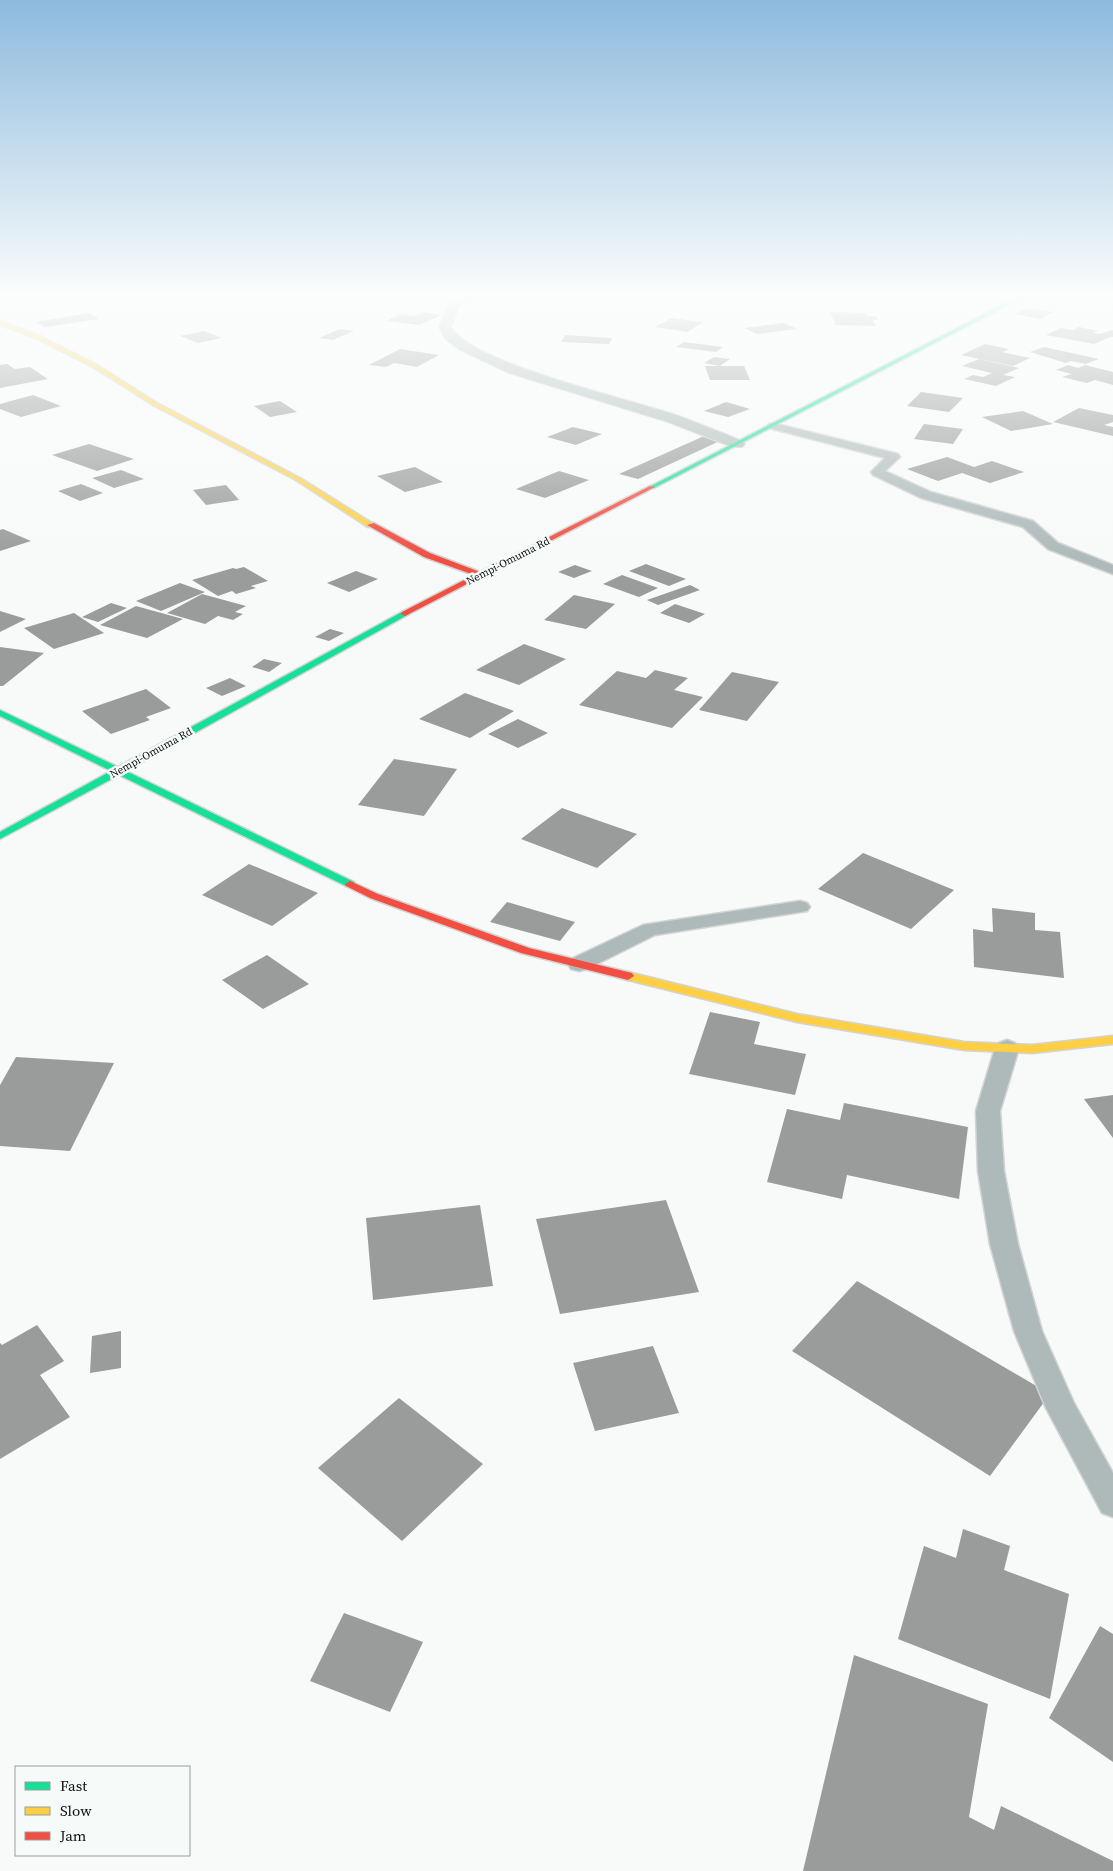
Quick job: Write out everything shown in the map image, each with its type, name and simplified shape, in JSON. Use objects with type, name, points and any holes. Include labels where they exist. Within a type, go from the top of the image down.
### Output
[{"type":"street","points":[[124,384],[156,404],[298,479],[369,524],[427,555],[480,575]]},
{"type":"street","points":[[561,384],[674,419],[737,444]]},
{"type":"street","name":"Nempi-Omuma Rd","points":[[0,836],[480,575],[854,384]]},
{"type":"street","points":[[0,713],[374,896],[525,951],[797,1018],[964,1046],[1032,1049],[1113,1040]]},
{"type":"lane","points":[[773,426],[894,457],[877,472],[926,495],[1028,524],[1053,546],[1113,570]]},
{"type":"lane","points":[[579,964],[650,929],[800,907]]},
{"type":"lane","points":[[1007,1048],[988,1111],[992,1171],[1004,1244],[1028,1331],[1061,1408],[1113,1503]]},
{"type":"building","points":[[0,384],[20,384],[0,388]]},
{"type":"building","points":[[921,392],[963,398],[949,412],[907,406]]},
{"type":"building","points":[[33,395],[61,406],[21,417],[0,409],[0,404]]},
{"type":"building","points":[[280,401],[297,412],[270,417],[254,406]]},
{"type":"building","points":[[726,402],[750,409],[728,417],[704,411]]},
{"type":"building","points":[[1079,408],[1113,415],[1113,422],[1104,425],[1113,427],[1113,436],[1053,422]]},
{"type":"building","points":[[1023,411],[1053,424],[1011,431],[982,417]]},
{"type":"building","points":[[924,424],[963,429],[953,444],[914,439]]},
{"type":"building","points":[[573,427],[602,434],[576,445],[547,437]]},
{"type":"building","points":[[704,436],[722,440],[638,479],[619,474]]},
{"type":"building","points":[[89,444],[134,459],[97,471],[52,455]]},
{"type":"building","points":[[947,457],[974,467],[992,461],[1024,472],[990,483],[962,473],[938,481],[907,469]]},
{"type":"building","points":[[415,467],[443,482],[405,492],[377,476]]},
{"type":"building","points":[[121,470],[144,479],[114,488],[92,478]]},
{"type":"building","points":[[559,471],[589,480],[545,498],[516,489]]},
{"type":"building","points":[[81,484],[103,493],[80,501],[58,491]]},
{"type":"building","points":[[226,485],[239,500],[206,505],[193,490]]},
{"type":"building","points":[[3,529],[31,541],[0,551],[0,530]]},
{"type":"building","points":[[646,564],[686,579],[669,586],[629,571]]},
{"type":"building","points":[[575,565],[592,571],[574,578],[558,572]]},
{"type":"building","points":[[244,567],[268,581],[251,586],[256,588],[236,594],[232,591],[218,596],[192,580],[233,568]]},
{"type":"building","points":[[356,571],[378,579],[349,592],[327,583]]},
{"type":"building","points":[[622,575],[658,588],[639,597],[603,584]]},
{"type":"building","points":[[180,583],[205,592],[161,611],[136,601]]},
{"type":"building","points":[[690,585],[700,590],[658,605],[647,600]]},
{"type":"building","points":[[202,594],[246,606],[235,612],[243,614],[233,620],[218,616],[205,624],[167,613]]},
{"type":"building","points":[[574,595],[615,604],[586,629],[544,620]]},
{"type":"building","points":[[111,603],[127,608],[98,622],[82,617]]},
{"type":"building","points":[[675,604],[705,614],[689,623],[660,613]]},
{"type":"building","points":[[136,606],[183,619],[147,638],[100,625]]},
{"type":"building","points":[[0,611],[26,619],[0,632]]},
{"type":"building","points":[[74,613],[104,633],[54,649],[24,628]]},
{"type":"building","points":[[330,629],[344,633],[329,641],[315,637]]},
{"type":"building","points":[[524,644],[566,659],[519,685],[476,670]]},
{"type":"building","points":[[0,647],[44,653],[3,686],[0,686]]},
{"type":"building","points":[[264,659],[282,663],[269,672],[252,667]]},
{"type":"building","points":[[655,670],[688,678],[674,690],[703,697],[672,728],[579,705],[617,671],[646,678]]},
{"type":"building","points":[[732,672],[779,682],[747,721],[699,710]]},
{"type":"building","points":[[230,678],[246,686],[222,696],[206,688]]},
{"type":"building","points":[[146,689],[171,708],[146,717],[150,720],[111,734],[82,711]]},
{"type":"building","points":[[465,693],[514,711],[470,738],[419,719]]},
{"type":"building","points":[[518,719],[548,733],[518,748],[488,734]]},
{"type":"building","points":[[394,759],[457,769],[424,816],[358,805]]},
{"type":"building","points":[[562,808],[637,834],[597,868],[521,839]]},
{"type":"building","points":[[863,853],[954,890],[911,929],[818,889]]},
{"type":"building","points":[[249,864],[318,893],[272,926],[202,895]]},
{"type":"building","points":[[507,902],[575,922],[560,941],[490,922]]},
{"type":"building","points":[[992,908],[1035,913],[1035,930],[1060,932],[1064,978],[974,967],[973,929],[993,932]]},
{"type":"building","points":[[267,955],[309,984],[263,1009],[222,980]]},
{"type":"building","points":[[710,1012],[760,1022],[754,1044],[806,1054],[795,1095],[689,1074]]},
{"type":"building","points":[[16,1057],[114,1063],[70,1151],[0,1146],[0,1085]]},
{"type":"building","points":[[1113,1095],[1113,1138],[1084,1099]]},
{"type":"building","points":[[844,1103],[968,1127],[959,1199],[847,1175],[842,1199],[767,1182],[787,1109],[840,1120]]},
{"type":"building","points":[[666,1200],[699,1292],[560,1314],[536,1219]]},
{"type":"building","points":[[480,1205],[493,1286],[373,1300],[366,1218]]},
{"type":"building","points":[[857,1281],[1050,1394],[990,1476],[792,1351]]},
{"type":"building","points":[[37,1325],[64,1361],[40,1375],[70,1417],[0,1459],[0,1343],[2,1345]]},
{"type":"building","points":[[121,1331],[121,1368],[90,1373],[92,1336]]},
{"type":"building","points":[[653,1346],[679,1413],[595,1431],[573,1363]]},
{"type":"building","points":[[399,1398],[483,1464],[402,1541],[318,1468]]},
{"type":"building","points":[[963,1529],[1010,1546],[1004,1570],[1069,1594],[1050,1699],[898,1639],[924,1546],[956,1558]]},
{"type":"building","points":[[344,1613],[423,1642],[390,1712],[310,1681]]},
{"type":"building","points":[[1100,1626],[1113,1634],[1113,1762],[1049,1718]]},
{"type":"building","points":[[854,1655],[988,1704],[969,1817],[994,1830],[1001,1806],[1113,1861],[1113,1871],[803,1871]]},
{"type":"traffic: fast","points":[[652,487],[852,384]]},
{"type":"traffic: fast","points":[[0,836],[405,614]]},
{"type":"traffic: fast","points":[[0,713],[350,884]]},
{"type":"traffic: slow","points":[[124,384],[155,404],[298,479],[371,525]]},
{"type":"traffic: slow","points":[[628,976],[797,1018],[964,1046],[1032,1049],[1113,1040]]},
{"type":"traffic: jam","points":[[405,614],[652,487]]},
{"type":"traffic: jam","points":[[371,525],[427,555],[480,575]]},
{"type":"traffic: jam","points":[[350,884],[374,896],[525,951],[628,976]]}]
